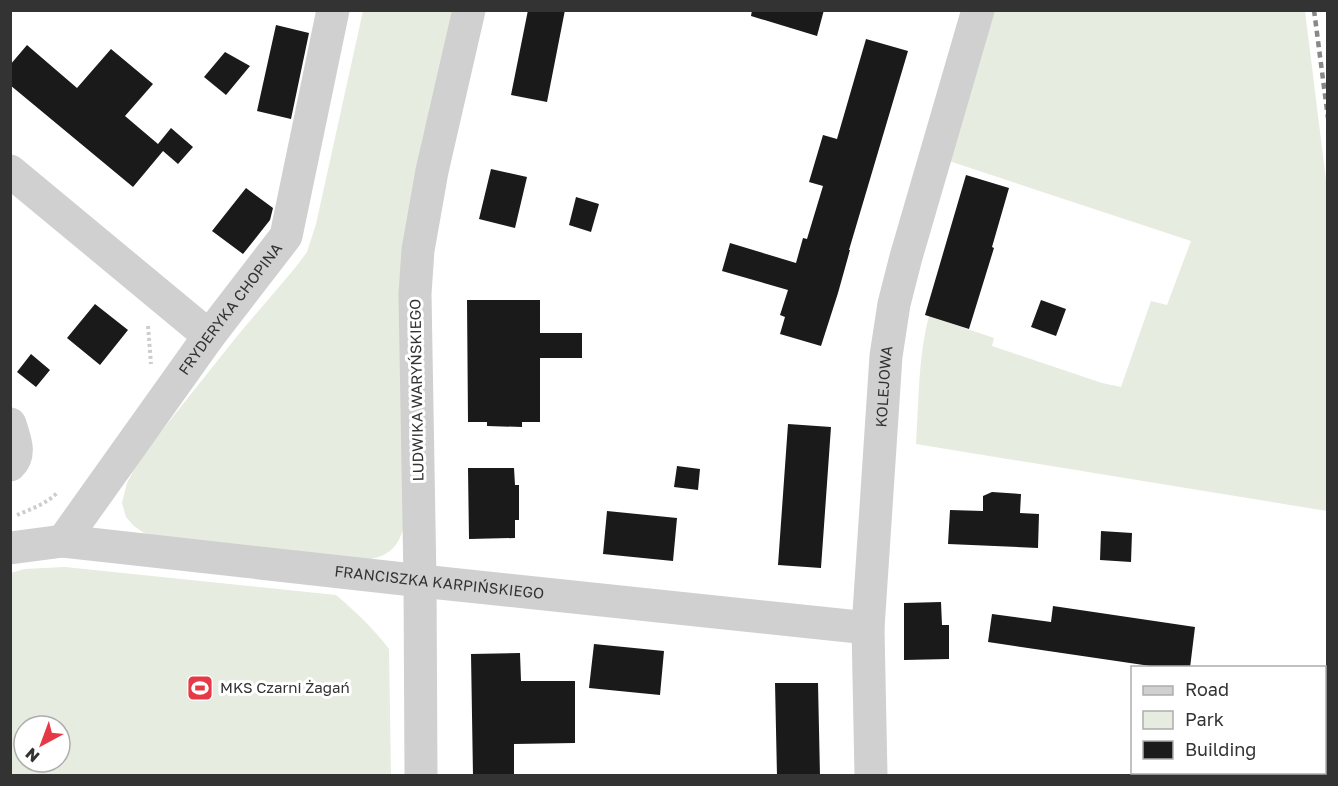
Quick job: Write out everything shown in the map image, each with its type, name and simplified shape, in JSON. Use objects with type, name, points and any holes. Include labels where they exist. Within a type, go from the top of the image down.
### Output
[{"type":"street","name":"FRYDERYKA CHOPINA","points":[[63,541],[209,336],[286,236],[333,10]]},
{"type":"street","name":"LUDWIKA WARYŃSKIEGO","points":[[421,776],[415,294],[418,250],[432,171],[469,10]]},
{"type":"street","name":"KOLEJOWA","points":[[871,776],[868,628],[886,356],[894,304],[916,219],[978,10]]},
{"type":"street","points":[[10,171],[209,336]]},
{"type":"street","points":[[10,424],[18,450],[14,462],[10,465]]},
{"type":"street","name":"FRANCISZKA KARPIŃSKIEGO","points":[[10,548],[63,541],[868,628]]},
{"type":"green space","points":[[363,11],[457,11],[405,524],[402,532],[392,550],[373,559],[364,560],[158,537],[144,533],[126,517],[122,503],[127,483],[140,458],[307,252],[316,224]]},
{"type":"green space","points":[[993,11],[1305,11],[1328,196],[1327,511],[916,444],[921,363],[929,316],[994,338],[992,346],[1102,383],[1121,387],[1151,301],[1167,305],[1191,241],[949,161]]},
{"type":"green space","name":"MKS Czarni Żagań","points":[[65,567],[336,595],[364,620],[389,649],[391,775],[11,775],[11,573],[24,569]]},
{"type":"building","points":[[528,10],[565,10],[547,102],[511,95]]},
{"type":"building","points":[[752,10],[824,10],[817,36],[751,16]]},
{"type":"building","points":[[276,25],[309,33],[291,119],[257,111]]},
{"type":"building","points":[[866,39],[908,51],[821,346],[780,334],[785,317],[780,315],[788,290],[722,271],[730,243],[796,263],[803,238],[807,239],[823,186],[809,182],[823,135],[837,139]]},
{"type":"building","points":[[27,45],[77,88],[111,49],[153,84],[125,116],[158,144],[171,128],[193,147],[178,164],[163,151],[133,187],[10,85],[10,65]]},
{"type":"building","points":[[225,52],[250,66],[226,95],[204,77]]},
{"type":"building","points":[[491,169],[527,177],[515,228],[479,219]]},
{"type":"building","points":[[966,175],[1009,188],[992,247],[994,248],[969,329],[925,315]]},
{"type":"building","points":[[246,188],[273,208],[270,220],[243,254],[212,231]]},
{"type":"building","points":[[576,197],[599,204],[591,232],[569,225]]},
{"type":"building","points":[[467,300],[540,300],[540,333],[582,333],[582,358],[540,358],[540,422],[522,422],[522,427],[487,426],[487,422],[468,422]]},
{"type":"building","points":[[1041,300],[1066,309],[1056,336],[1031,327]]},
{"type":"building","points":[[95,304],[128,330],[100,365],[67,338]]},
{"type":"building","points":[[31,354],[50,370],[36,387],[17,372]]},
{"type":"building","points":[[788,424],[831,427],[821,568],[778,565]]},
{"type":"building","points":[[677,466],[700,469],[698,490],[674,487]]},
{"type":"building","points":[[468,468],[514,468],[515,485],[519,485],[519,520],[515,520],[515,538],[469,539]]},
{"type":"building","points":[[992,492],[1021,494],[1020,513],[1039,514],[1038,548],[948,544],[950,510],[983,511],[983,496]]},
{"type":"building","points":[[607,511],[677,518],[673,561],[603,554]]},
{"type":"building","points":[[1101,531],[1132,533],[1131,562],[1100,560]]},
{"type":"building","points":[[941,602],[942,625],[949,625],[949,659],[904,660],[904,603]]},
{"type":"building","points":[[1053,606],[1195,627],[1190,666],[1150,666],[988,642],[992,614],[1051,622]]},
{"type":"building","points":[[594,644],[664,651],[660,695],[589,688]]},
{"type":"building","points":[[520,653],[521,681],[575,681],[575,743],[514,744],[514,776],[473,776],[471,654]]},
{"type":"building","points":[[775,683],[818,683],[820,776],[777,776]]},
{"type":"railway","points":[[1314,10],[1328,118]]},
{"type":"place","name":"MKS Czarni Żagań","points":[[200,688]]}]
